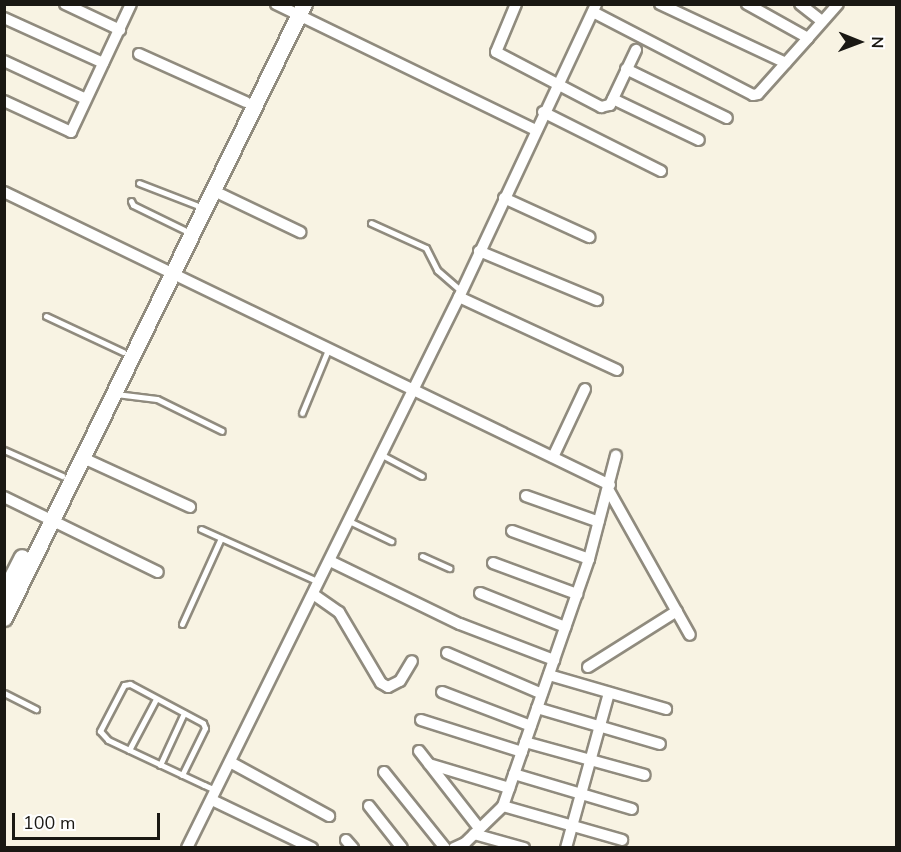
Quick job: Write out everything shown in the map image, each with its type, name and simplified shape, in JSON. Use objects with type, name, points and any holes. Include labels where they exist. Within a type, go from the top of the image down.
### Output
[{"type":"street","points":[[65,4],[120,30]]},
{"type":"street","points":[[4,101],[71,132],[131,4]]},
{"type":"street","points":[[516,4],[496,52],[601,107],[606,108],[612,99],[636,50]]},
{"type":"street","points":[[660,4],[786,63]]},
{"type":"street","points":[[747,4],[808,38]]},
{"type":"street","points":[[800,4],[822,21]]},
{"type":"street","points":[[187,848],[382,455],[594,8],[753,95],[758,94],[838,4]]},
{"type":"street","points":[[4,618],[18,577],[46,518],[81,457],[113,393],[169,270],[184,230],[292,8]]},
{"type":"street","points":[[292,8],[535,130]]},
{"type":"street","points":[[46,518],[62,476],[123,352],[212,190],[292,8]]},
{"type":"street","points":[[4,18],[103,63]]},
{"type":"street","points":[[139,54],[246,102]]},
{"type":"street","points":[[4,61],[86,99]]},
{"type":"street","points":[[626,69],[727,118]]},
{"type":"street","points":[[612,99],[699,141]]},
{"type":"street","points":[[543,112],[661,171]]},
{"type":"street","points":[[212,190],[300,232]]},
{"type":"street","points":[[4,192],[553,457],[609,487],[690,635]]},
{"type":"street","points":[[504,198],[590,237]]},
{"type":"street","points":[[479,250],[597,300]]},
{"type":"street","points":[[460,294],[617,370]]},
{"type":"street","points":[[553,457],[585,389]]},
{"type":"street","points":[[454,848],[503,806],[589,559],[616,455]]},
{"type":"street","points":[[81,457],[190,507]]},
{"type":"street","points":[[526,496],[599,522]]},
{"type":"street","points":[[4,497],[158,572]]},
{"type":"street","points":[[512,531],[589,559]]},
{"type":"street","points":[[330,561],[460,624],[554,660]]},
{"type":"street","points":[[493,563],[577,594]]},
{"type":"street","points":[[4,592],[18,577]]},
{"type":"street","points":[[480,593],[565,627]]},
{"type":"street","points":[[313,594],[339,612],[381,684],[388,687],[400,681],[412,661]]},
{"type":"street","points":[[588,667],[677,611]]},
{"type":"street","points":[[447,653],[542,694]]},
{"type":"street","points":[[549,675],[666,709]]},
{"type":"street","points":[[442,692],[531,726]]},
{"type":"street","points":[[566,848],[609,693]]},
{"type":"street","points":[[537,708],[660,744]]},
{"type":"street","points":[[421,720],[645,775]]},
{"type":"street","points":[[419,751],[476,831],[524,848]]},
{"type":"street","points":[[230,762],[329,816]]},
{"type":"street","points":[[429,764],[509,788]]},
{"type":"street","points":[[384,772],[445,848]]},
{"type":"street","points":[[514,774],[632,809]]},
{"type":"street","points":[[214,795],[312,848]]},
{"type":"street","points":[[369,806],[402,848]]},
{"type":"street","points":[[503,806],[622,840]]},
{"type":"lane","points":[[139,183],[196,205]]},
{"type":"lane","points":[[131,201],[184,230]]},
{"type":"lane","points":[[371,224],[426,248],[437,270],[460,294]]},
{"type":"lane","points":[[46,316],[123,352]]},
{"type":"lane","points":[[302,413],[328,348]]},
{"type":"lane","points":[[113,393],[125,398],[157,399],[222,431]]},
{"type":"lane","points":[[4,450],[62,476]]},
{"type":"lane","points":[[382,455],[422,477]]},
{"type":"lane","points":[[349,521],[391,541]]},
{"type":"lane","points":[[201,529],[319,582]]},
{"type":"lane","points":[[182,624],[221,538]]},
{"type":"lane","points":[[422,556],[449,568]]},
{"type":"lane","points":[[182,775],[205,728],[203,723],[130,684],[124,685],[100,732],[129,750],[182,775],[214,795]]},
{"type":"lane","points":[[4,693],[36,709]]},
{"type":"lane","points":[[129,750],[156,699]]},
{"type":"lane","points":[[160,765],[184,713]]}]
